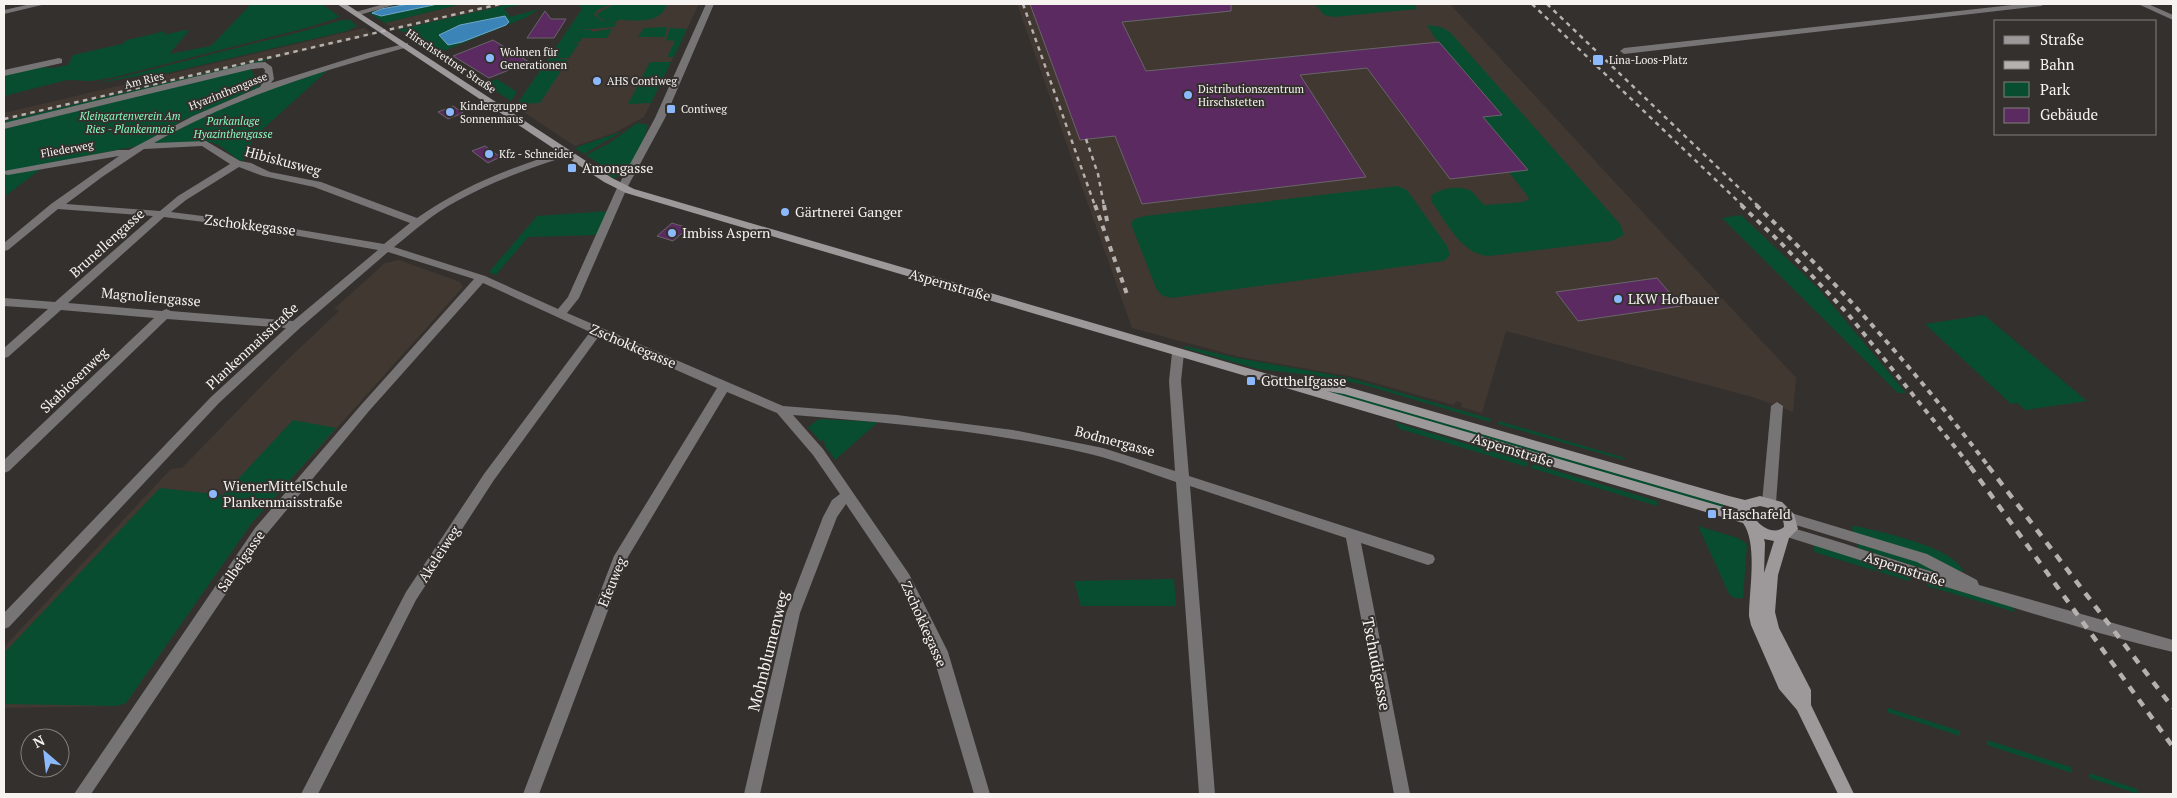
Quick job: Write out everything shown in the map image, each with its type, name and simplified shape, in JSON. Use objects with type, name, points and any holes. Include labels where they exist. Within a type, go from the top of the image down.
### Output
[{"type":"main road","name":"Hirschstettner Straße","points":[[341,4],[622,188]]},
{"type":"main road","name":"Aspernstraße","points":[[622,188],[1178,353],[1279,380],[1749,517],[1769,534],[1787,528],[1782,509],[1769,503],[1756,502],[1749,517]]},
{"type":"main road","points":[[1749,517],[1758,543],[1756,616],[1758,626],[1785,684],[1803,705],[1846,794]]},
{"type":"main road","points":[[1787,528],[1771,574],[1768,612],[1772,628],[1803,690],[1803,705]]},
{"type":"street","points":[[4,12],[42,4]]},
{"type":"street","points":[[356,13],[393,4]]},
{"type":"street","points":[[560,314],[573,298],[622,188],[660,118],[710,4]]},
{"type":"street","points":[[1624,51],[2041,4]]},
{"type":"street","points":[[2142,4],[2173,18],[2152,4]]},
{"type":"street","name":"Hyazinthengasse","points":[[4,248],[55,206],[131,153],[187,122],[264,89],[339,63],[405,45]]},
{"type":"street","points":[[4,73],[59,61]]},
{"type":"street","name":"Am Ries","points":[[4,126],[252,66],[265,65],[269,69],[269,79],[264,89]]},
{"type":"street","name":"Hibiskusweg","points":[[141,148],[203,143],[237,164],[246,165],[267,174],[317,184],[418,222]]},
{"type":"street","name":"Fliederweg","points":[[8,172],[118,153],[131,153]]},
{"type":"street","name":"Plankenmaisstraße","points":[[4,624],[215,400],[296,325],[418,222],[452,200],[488,181],[518,168],[568,153]]},
{"type":"street","name":"Brunellengasse","points":[[4,354],[162,214],[182,198],[237,164]]},
{"type":"street","name":"Zschokkegasse","points":[[55,206],[162,214],[304,232],[387,248],[481,278],[597,331],[781,410],[818,452],[904,578],[940,652],[982,794]]},
{"type":"street","name":"Salbeigasse","points":[[82,794],[260,532],[365,408],[481,278]]},
{"type":"street","name":"Magnoliengasse","points":[[4,302],[166,313],[296,325]]},
{"type":"street","name":"Skabiosenweg","points":[[4,468],[166,313]]},
{"type":"street","name":"Akeleiweg","points":[[309,794],[411,596],[489,477],[597,331]]},
{"type":"street","points":[[1178,353],[1175,381],[1207,794]]},
{"type":"street","name":"Efeuweg","points":[[531,794],[621,556],[725,385]]},
{"type":"street","points":[[1769,503],[1777,406]]},
{"type":"street","name":"Bodmergasse","points":[[781,410],[880,417],[980,428],[1089,449],[1137,462],[1183,480],[1428,559]]},
{"type":"street","name":"Mohnblumenweg","points":[[752,794],[793,613],[827,524],[837,504],[847,496]]},
{"type":"street","name":"Aspernstraße","points":[[1787,528],[1886,564],[2076,620],[2173,646]]},
{"type":"street","name":"Tschudigasse","points":[[1352,535],[1402,794]]},
{"type":"shaded area","points":[[462,4],[510,4],[397,30],[385,23]]},
{"type":"shaded area","name":"AHS Contiweg","points":[[589,4],[699,4],[644,117],[614,133],[575,146],[513,105],[517,104],[578,15]]},
{"type":"shaded area","points":[[1017,4],[1450,4],[1796,378],[1793,412],[1756,398],[1506,331],[1482,413],[1461,407],[1462,403],[1456,401],[1454,405],[1354,377],[1240,357],[1132,328]]},
{"type":"shaded area","points":[[364,28],[374,35],[4,121],[4,113]]},
{"type":"shaded area","name":"WienerMittelSchule Plankenmaisstraße","points":[[399,260],[460,282],[463,287],[251,524],[126,703],[117,706],[4,708],[4,647],[171,469],[182,468],[282,365],[340,310],[334,309],[385,263]]},
{"type":"green space","points":[[251,4],[322,4],[340,17],[310,27],[115,77],[91,81],[67,80],[4,96],[4,75],[41,67],[52,68],[68,65],[73,55],[122,44],[127,40],[166,31],[164,35],[185,30],[189,31],[169,54],[211,46]]},
{"type":"green space","points":[[406,4],[462,4],[385,23],[369,13],[383,8]]},
{"type":"green space","points":[[510,4],[526,4],[504,8],[510,17],[539,9],[527,17],[434,55],[417,38],[397,30]]},
{"type":"green space","points":[[579,4],[612,4],[597,10],[594,15],[600,20],[616,23],[614,27],[578,30],[592,30],[591,32],[612,29],[607,38],[582,38],[580,42],[571,42],[579,43],[569,58],[560,59],[568,60],[540,103],[517,104],[548,59],[555,58],[549,57],[582,9]]},
{"type":"green space","points":[[614,4],[667,5],[659,16],[653,19],[639,21],[618,20],[614,22],[598,17],[597,14]]},
{"type":"green space","points":[[1315,4],[1415,4],[1417,9],[1334,17],[1324,15]]},
{"type":"green space","points":[[342,20],[350,20],[357,26],[347,31],[151,77],[149,74],[94,84],[304,31]]},
{"type":"green space","points":[[1427,25],[1441,27],[1450,32],[1620,224],[1624,235],[1612,241],[1489,256],[1470,250],[1455,236],[1431,201],[1432,195],[1446,189],[1462,188],[1471,191],[1485,205],[1524,202],[1529,199],[1528,197],[1509,172],[1528,169],[1483,117],[1502,114],[1435,38]]},
{"type":"green space","points":[[667,27],[665,37],[638,37],[644,28]]},
{"type":"green space","points":[[670,28],[687,29],[674,57],[667,57],[675,41],[666,40]]},
{"type":"green space","points":[[275,57],[258,63],[4,125],[4,121]]},
{"type":"green space","points":[[650,62],[671,62],[651,103],[628,104]]},
{"type":"green space","name":"Kleingartenverein Am Ries - Plankenmais","points":[[244,69],[251,69],[260,87],[183,120],[138,146],[49,163],[4,197],[4,129]]},
{"type":"green space","name":"Parkanlage Hyazinthengasse","points":[[328,70],[252,139],[252,150],[241,162],[219,145],[210,142],[152,143],[205,116],[260,92]]},
{"type":"green space","points":[[497,79],[517,92],[511,101],[485,84]]},
{"type":"green space","points":[[637,123],[648,125],[644,140],[632,164],[620,176],[613,178],[601,170],[604,167],[586,155],[608,144]]},
{"type":"green space","points":[[623,131],[584,154],[576,149],[577,147]]},
{"type":"green space","points":[[1397,186],[1407,190],[1447,246],[1450,255],[1444,261],[1171,298],[1161,295],[1156,288],[1131,224],[1134,219],[1145,216]]},
{"type":"green space","points":[[608,211],[598,235],[528,237],[496,275],[489,272],[537,216]]},
{"type":"green space","points":[[1741,215],[1819,289],[1906,393],[1898,393],[1722,218]]},
{"type":"green space","points":[[1984,315],[2087,401],[2025,410],[2017,403],[2011,404],[1925,324]]},
{"type":"green space","points":[[1185,346],[1237,358],[1350,378],[1491,419],[1490,422],[1361,384],[1318,376],[1258,369],[1184,348]]},
{"type":"green space","points":[[1334,390],[1724,503],[1723,508],[1332,394]]},
{"type":"green space","points":[[819,419],[878,422],[835,460],[824,445],[823,440],[820,441],[808,427]]},
{"type":"green space","points":[[293,420],[336,428],[251,524],[126,703],[117,706],[4,704],[4,653],[160,488],[223,495]]},
{"type":"green space","points":[[1499,421],[1625,458],[1624,460],[1498,424]]},
{"type":"green space","points":[[1394,422],[1528,462],[1527,467],[1400,429]]},
{"type":"green space","points":[[1533,464],[1657,501],[1657,506],[1531,468]]},
{"type":"green space","points":[[1698,526],[1738,538],[1747,544],[1743,598],[1734,598],[1729,594]]},
{"type":"green space","points":[[1855,526],[1897,536],[1930,547],[1955,561],[1963,570],[1962,573],[1853,533],[1852,527]]},
{"type":"green space","points":[[1814,542],[1869,564],[1909,576],[1909,581],[1817,553],[1814,551]]},
{"type":"green space","points":[[1858,542],[1913,559],[1946,576],[1858,548]]},
{"type":"green space","points":[[1174,579],[1176,606],[1081,606],[1074,581]]},
{"type":"green space","points":[[1926,581],[2013,607],[2015,612],[1927,586]]},
{"type":"green space","points":[[1888,708],[1960,731],[1960,736],[1887,712]]},
{"type":"green space","points":[[1987,740],[2071,767],[2072,773],[1987,745]]},
{"type":"green space","points":[[2089,773],[2137,789],[2138,794],[2089,778]]},
{"type":"water","points":[[409,4],[438,4],[381,16],[372,13],[381,9]]},
{"type":"water","points":[[505,16],[509,22],[506,25],[462,42],[448,45],[439,35],[460,25]]},
{"type":"building","name":"Distributionszentrum Hirschstetten","points":[[1030,4],[1231,4],[1231,11],[1122,22],[1146,71],[1439,42],[1502,115],[1483,117],[1528,170],[1450,179],[1367,68],[1300,75],[1366,177],[1142,204],[1115,136],[1080,140]]},
{"type":"building","name":"Wohnen für Generationen","points":[[545,11],[551,19],[566,19],[554,38],[527,38]]},
{"type":"building","name":"Wohnen für Generationen","points":[[493,40],[529,62],[489,78],[453,56]]},
{"type":"building","name":"Kindergruppe Sonnenmaus","points":[[453,106],[463,113],[448,119],[438,112]]},
{"type":"building","name":"Kfz - Schneider","points":[[485,146],[500,157],[488,163],[472,151]]},
{"type":"building","name":"Imbiss Aspern","points":[[672,223],[688,228],[673,241],[657,236]]},
{"type":"building","name":"LKW Hofbauer","points":[[1657,278],[1681,306],[1578,321],[1556,292]]},
{"type":"railway","points":[[4,119],[500,4]]},
{"type":"railway","points":[[1023,4],[1095,206]]},
{"type":"railway","points":[[1532,4],[1743,206]]},
{"type":"railway","points":[[1547,4],[1758,206]]},
{"type":"railway","points":[[1086,139],[1098,174],[1104,206]]},
{"type":"railway","points":[[1095,205],[1128,297]]},
{"type":"railway","points":[[1104,205],[1108,226]]},
{"type":"railway","points":[[1741,205],[1781,243],[1848,314],[1971,467]]},
{"type":"railway","points":[[1756,205],[1818,267],[1878,332],[1935,398],[1989,467]]},
{"type":"railway","points":[[1970,466],[2173,747]]},
{"type":"railway","points":[[1988,466],[2173,708]]},
{"type":"place","name":"Wohnen für Generationen","points":[[490,58]]},
{"type":"place","name":"Lina-Loos-Platz","points":[[1598,60]]},
{"type":"place","name":"AHS Contiweg","points":[[597,81]]},
{"type":"place","name":"Distributionszentrum Hirschstetten","points":[[1188,95]]},
{"type":"place","name":"Contiweg","points":[[671,109]]},
{"type":"place","name":"Kindergruppe Sonnenmaus","points":[[450,112]]},
{"type":"place","name":"Kfz - Schneider","points":[[489,154]]},
{"type":"place","name":"Amongasse","points":[[572,168]]},
{"type":"place","name":"Gärtnerei Ganger","points":[[785,212]]},
{"type":"place","name":"Imbiss Aspern","points":[[672,233]]},
{"type":"place","name":"LKW Hofbauer","points":[[1618,299]]},
{"type":"place","name":"Gotthelfgasse","points":[[1251,381]]},
{"type":"place","name":"WienerMittelSchule Plankenmaisstraße","points":[[213,494]]},
{"type":"place","name":"Haschafeld","points":[[1712,514]]}]
